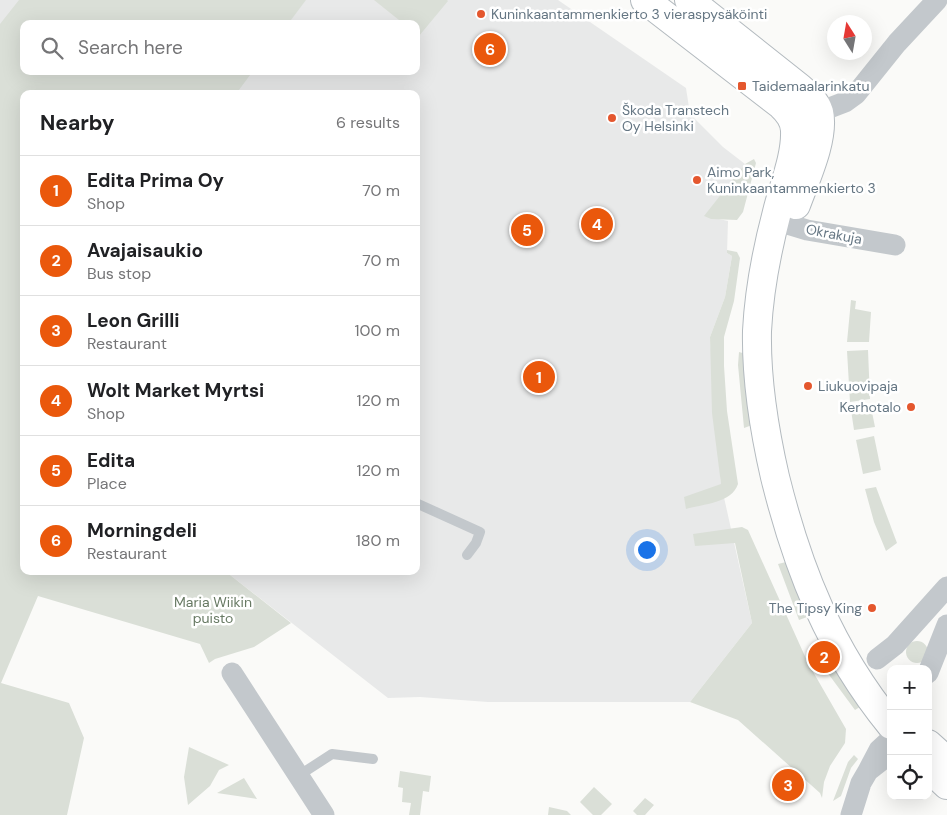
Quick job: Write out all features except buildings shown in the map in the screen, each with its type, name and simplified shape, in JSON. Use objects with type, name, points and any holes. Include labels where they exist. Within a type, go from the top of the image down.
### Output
[{"type":"street","points":[[644,0],[781,104],[794,123],[794,146],[782,223]]},
{"type":"street","points":[[689,0],[805,92],[818,112],[820,135],[782,223],[768,248],[757,331],[765,434],[781,504],[799,562],[819,613],[887,696]]},
{"type":"street","points":[[794,123],[845,102],[856,94],[897,43],[937,0]]},
{"type":"street","name":"Okrakuja","points":[[782,223],[895,245]]},
{"type":"street","points":[[864,666],[895,645],[945,594]]},
{"type":"street","points":[[931,665],[947,626]]},
{"type":"street","points":[[864,666],[887,716]]},
{"type":"street","points":[[232,673],[324,815]]},
{"type":"street","points":[[851,815],[860,783],[879,750],[887,743]]},
{"type":"street","points":[[932,748],[947,761]]},
{"type":"street","points":[[868,772],[889,755]]},
{"type":"street","points":[[932,771],[947,784]]},
{"type":"lane","points":[[420,505],[480,532],[476,544],[467,555]]},
{"type":"lane","points":[[298,776],[332,754],[373,759]]},
{"type":"shaded area","points":[[0,0],[20,0],[0,41]]},
{"type":"shaded area","points":[[259,0],[558,0],[686,88],[690,114],[723,147],[745,164],[705,216],[728,221],[727,253],[732,256],[725,297],[710,337],[721,484],[752,623],[690,702],[488,702],[420,697],[388,698],[230,575],[420,575],[420,90],[189,90],[201,75],[420,75],[420,20],[244,20]]},
{"type":"green space","name":"Maria Wiikin puisto","points":[[19,0],[306,0],[291,20],[20,20],[20,75],[250,75],[239,90],[20,90],[20,575],[230,575],[291,623],[254,647],[215,659],[209,663],[200,644],[38,596],[1,683],[69,703],[84,738],[67,815],[0,815],[0,24]]},
{"type":"green space","points":[[374,0],[448,1],[420,35],[420,20],[399,20]]},
{"type":"green space","points":[[754,159],[756,163],[743,212],[737,220],[711,219],[704,216],[745,164]]},
{"type":"green space","points":[[727,250],[737,252],[740,258],[734,301],[724,337],[727,411],[738,484],[730,495],[723,499],[686,509],[684,497],[721,484],[712,413],[710,337],[725,297],[732,256],[727,253]]},
{"type":"green space","points":[[851,300],[856,301],[855,309],[871,312],[869,342],[847,342]]},
{"type":"green space","points":[[868,350],[870,399],[850,402],[847,351]]},
{"type":"green space","points":[[739,352],[746,354],[755,424],[744,428],[738,365]]},
{"type":"green space","points":[[871,407],[875,427],[854,430],[851,410]]},
{"type":"green space","points":[[874,436],[881,470],[863,474],[856,440]]},
{"type":"green space","points":[[876,487],[897,543],[886,551],[874,522],[865,489]]},
{"type":"green space","points":[[742,527],[748,530],[808,663],[846,729],[845,743],[830,766],[824,782],[822,798],[820,793],[738,720],[690,702],[752,623],[735,543],[695,546],[693,534]]},
{"type":"green space","points":[[790,561],[807,617],[799,620],[778,564]]},
{"type":"green space","points":[[917,641],[925,644],[928,652],[925,660],[917,663],[909,660],[906,652],[909,644]]},
{"type":"green space","points":[[831,664],[863,705],[855,710],[824,668]]},
{"type":"green space","points":[[189,747],[229,765],[219,770],[210,786],[188,805],[184,777]]},
{"type":"green space","points":[[854,755],[858,759],[851,768],[841,796],[833,801],[848,762]]},
{"type":"green space","points":[[400,771],[431,776],[429,792],[423,791],[420,815],[409,815],[411,803],[402,802],[403,788],[398,787]]},
{"type":"green space","points":[[244,778],[257,799],[217,793]]},
{"type":"green space","points":[[594,787],[612,804],[601,815],[593,815],[580,802]]},
{"type":"green space","points":[[645,798],[654,805],[645,815],[637,815],[633,811]]},
{"type":"green space","points":[[549,807],[567,811],[571,815],[548,815]]},
{"type":"place","name":"Kuninkaantammenkierto 3 vieraspysäköinti","points":[[481,14]]},
{"type":"place","name":"Morningdeli","points":[[490,49]]},
{"type":"place","name":"Taidemaalarinkatu","points":[[742,86]]},
{"type":"place","name":"Škoda Transtech Oy Helsinki","points":[[612,118]]},
{"type":"place","name":"Aimo Park, Kuninkaantammenkierto 3","points":[[697,180]]},
{"type":"place","name":"Wolt Market Myrtsi","points":[[597,224]]},
{"type":"place","name":"Edita","points":[[527,230]]},
{"type":"place","name":"Edita Prima Oy","points":[[539,377]]},
{"type":"place","name":"Liukuovipaja","points":[[808,386]]},
{"type":"place","name":"Kerhotalo","points":[[911,407]]},
{"type":"place","name":"The Tipsy King","points":[[872,608]]},
{"type":"place","name":"Avajaisaukio","points":[[824,657]]},
{"type":"place","name":"Leon Grilli","points":[[788,785]]}]
